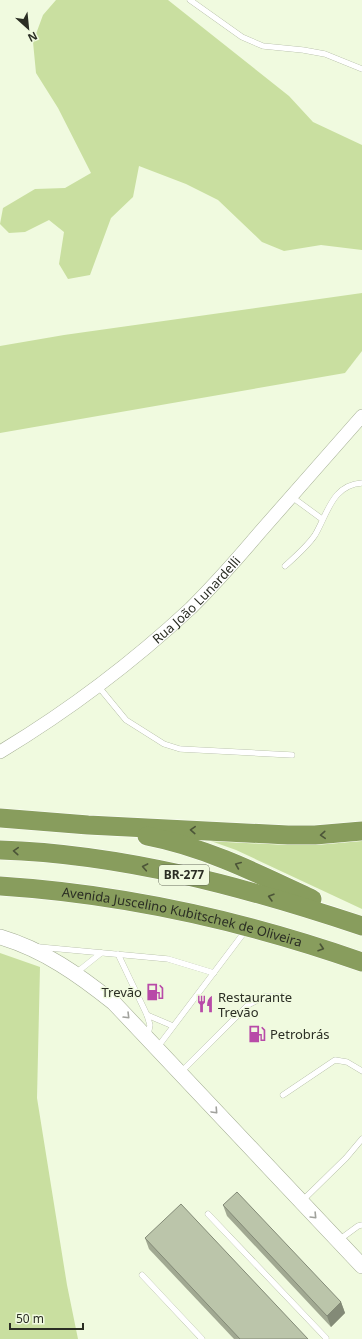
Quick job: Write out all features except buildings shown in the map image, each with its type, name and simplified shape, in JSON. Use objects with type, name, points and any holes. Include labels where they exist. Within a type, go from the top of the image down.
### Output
[{"type":"highway","points":[[1,817],[88,825],[288,835],[315,835],[362,831]]},
{"type":"highway","points":[[88,825],[152,837],[192,848],[235,864],[273,881],[362,925]]},
{"type":"highway","name":"BR-277","points":[[0,850],[81,857],[124,863],[169,872],[256,893],[362,925]]},
{"type":"highway","name":"Avenida Juscelino Kubitschek de Oliveira","points":[[0,886],[37,888],[126,900],[248,927],[362,962]]},
{"type":"highway","points":[[0,890],[37,888]]},
{"type":"main road","points":[[0,937],[28,947],[56,961],[76,973],[114,1003],[362,1266]]},
{"type":"street","name":"Rua João Lunardelli","points":[[0,752],[97,685],[164,633],[192,607],[240,555],[362,416]]},
{"type":"lane","points":[[190,0],[242,37],[263,46],[325,54],[362,69]]},
{"type":"lane","points":[[286,566],[315,535],[332,500],[344,487],[354,483],[362,483]]},
{"type":"lane","points":[[291,497],[322,519]]},
{"type":"lane","points":[[97,685],[126,720],[164,744],[180,749],[292,754]]},
{"type":"lane","points":[[152,1043],[173,1026],[248,927]]},
{"type":"lane","points":[[28,947],[168,959],[214,973]]},
{"type":"lane","points":[[76,973],[101,953]]},
{"type":"lane","points":[[118,954],[147,1015],[152,1043]]},
{"type":"lane","points":[[180,1073],[248,1005],[266,996],[284,996]]},
{"type":"lane","points":[[147,1015],[173,1026]]},
{"type":"lane","points":[[283,1095],[335,1060],[347,1062],[362,1071]]},
{"type":"lane","points":[[301,1202],[346,1158],[362,1139]]},
{"type":"lane","points":[[208,1214],[326,1338]]},
{"type":"lane","points":[[338,1241],[358,1226],[362,1225]]},
{"type":"lane","points":[[142,1275],[202,1339]]},
{"type":"green space","points":[[56,0],[168,0],[289,96],[313,122],[362,145],[362,250],[321,245],[284,251],[262,242],[218,200],[186,184],[139,166],[133,197],[111,218],[90,275],[68,279],[59,264],[64,232],[49,220],[25,232],[9,233],[0,224],[3,208],[35,189],[65,188],[91,173],[58,108],[36,73],[33,42],[43,15]]},
{"type":"green space","points":[[362,293],[362,351],[345,373],[0,433],[0,346],[64,335]]},
{"type":"green space","points":[[194,835],[315,843],[362,840],[362,909],[236,850]]},
{"type":"green space","points":[[0,953],[40,967],[37,1098],[67,1285],[78,1339],[0,1339]]},
{"type":"place","name":"Trevão","points":[[155,992]]},
{"type":"place","name":"Restaurante Trevão","points":[[205,1004]]},
{"type":"place","name":"Petrobrás","points":[[257,1034]]}]
